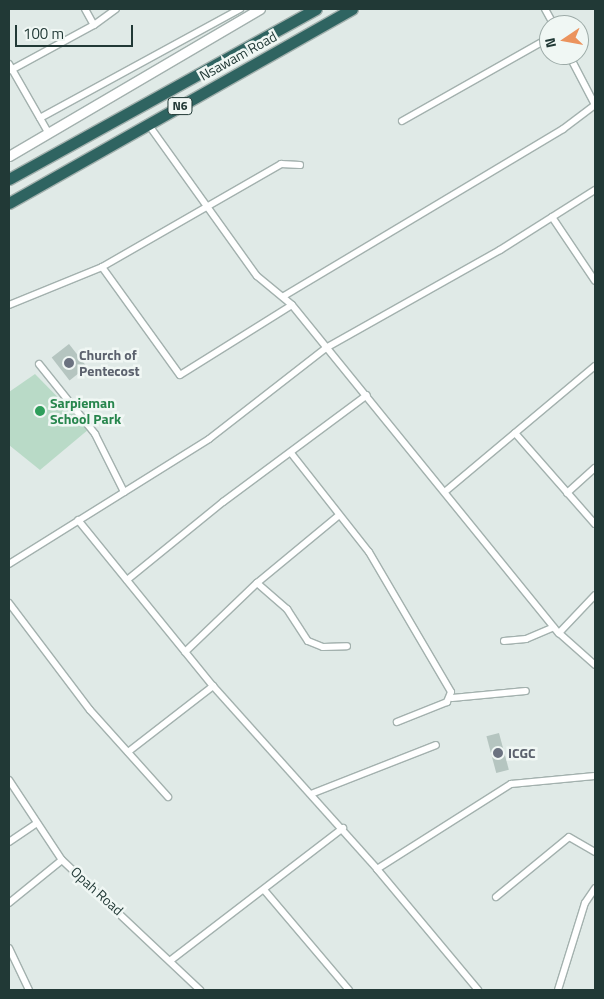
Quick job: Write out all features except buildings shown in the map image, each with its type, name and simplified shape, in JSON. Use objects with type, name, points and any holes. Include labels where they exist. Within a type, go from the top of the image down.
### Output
[{"type":"highway","name":"Nsawam Road","points":[[9,179],[316,9]]},
{"type":"highway","name":"Nsawam Road","points":[[9,203],[352,9]]},
{"type":"main road","points":[[9,156],[260,9]]},
{"type":"street","points":[[85,9],[94,25]]},
{"type":"street","points":[[48,132],[10,67],[94,25],[116,9]]},
{"type":"street","points":[[40,118],[240,9]]},
{"type":"street","points":[[402,120],[539,44]]},
{"type":"street","points":[[284,296],[563,129],[595,105],[574,65]]},
{"type":"street","points":[[148,124],[205,207],[257,276],[284,296],[292,305],[326,348],[447,490],[559,633],[595,665]]},
{"type":"street","points":[[9,305],[102,267],[281,164],[300,165]]},
{"type":"street","points":[[9,564],[209,439],[326,348],[552,217],[595,190]]},
{"type":"street","points":[[552,217],[595,281]]},
{"type":"street","points":[[102,267],[180,376],[292,305]]},
{"type":"street","points":[[39,364],[95,434],[124,492]]},
{"type":"street","points":[[447,490],[595,366]]},
{"type":"street","points":[[127,580],[367,395]]},
{"type":"street","points":[[515,433],[595,524]]},
{"type":"street","points":[[291,453],[338,516],[369,552],[399,601],[452,698]]},
{"type":"street","points":[[566,492],[595,468]]},
{"type":"street","points":[[186,652],[257,583],[338,516]]},
{"type":"street","points":[[78,520],[213,686],[343,828],[478,990]]},
{"type":"street","points":[[257,583],[287,609],[308,641],[323,647],[347,646]]},
{"type":"street","points":[[559,633],[595,595]]},
{"type":"street","points":[[9,603],[79,695],[168,797]]},
{"type":"street","points":[[504,641],[526,639],[554,627]]},
{"type":"street","points":[[128,752],[213,686]]},
{"type":"street","points":[[397,722],[452,698],[526,691]]},
{"type":"street","points":[[311,794],[436,745]]},
{"type":"street","points":[[377,869],[511,784],[595,776]]},
{"type":"street","name":"Opah Road","points":[[9,780],[36,824],[62,860],[171,960],[200,990]]},
{"type":"street","points":[[9,842],[36,824]]},
{"type":"street","points":[[171,960],[265,891],[343,828]]},
{"type":"street","points":[[496,897],[569,837],[595,852]]},
{"type":"street","points":[[9,903],[62,860]]},
{"type":"street","points":[[558,990],[586,903],[595,888]]},
{"type":"street","points":[[265,891],[349,990]]},
{"type":"street","points":[[9,948],[29,990]]},
{"type":"green space","name":"Sarpieman School Park","points":[[35,374],[89,429],[40,470],[9,445],[9,392]]},
{"type":"place","name":"Church of Pentecost","points":[[69,363]]},
{"type":"place","name":"Sarpieman School Park","points":[[40,411]]},
{"type":"place","name":"ICGC","points":[[498,753]]}]
